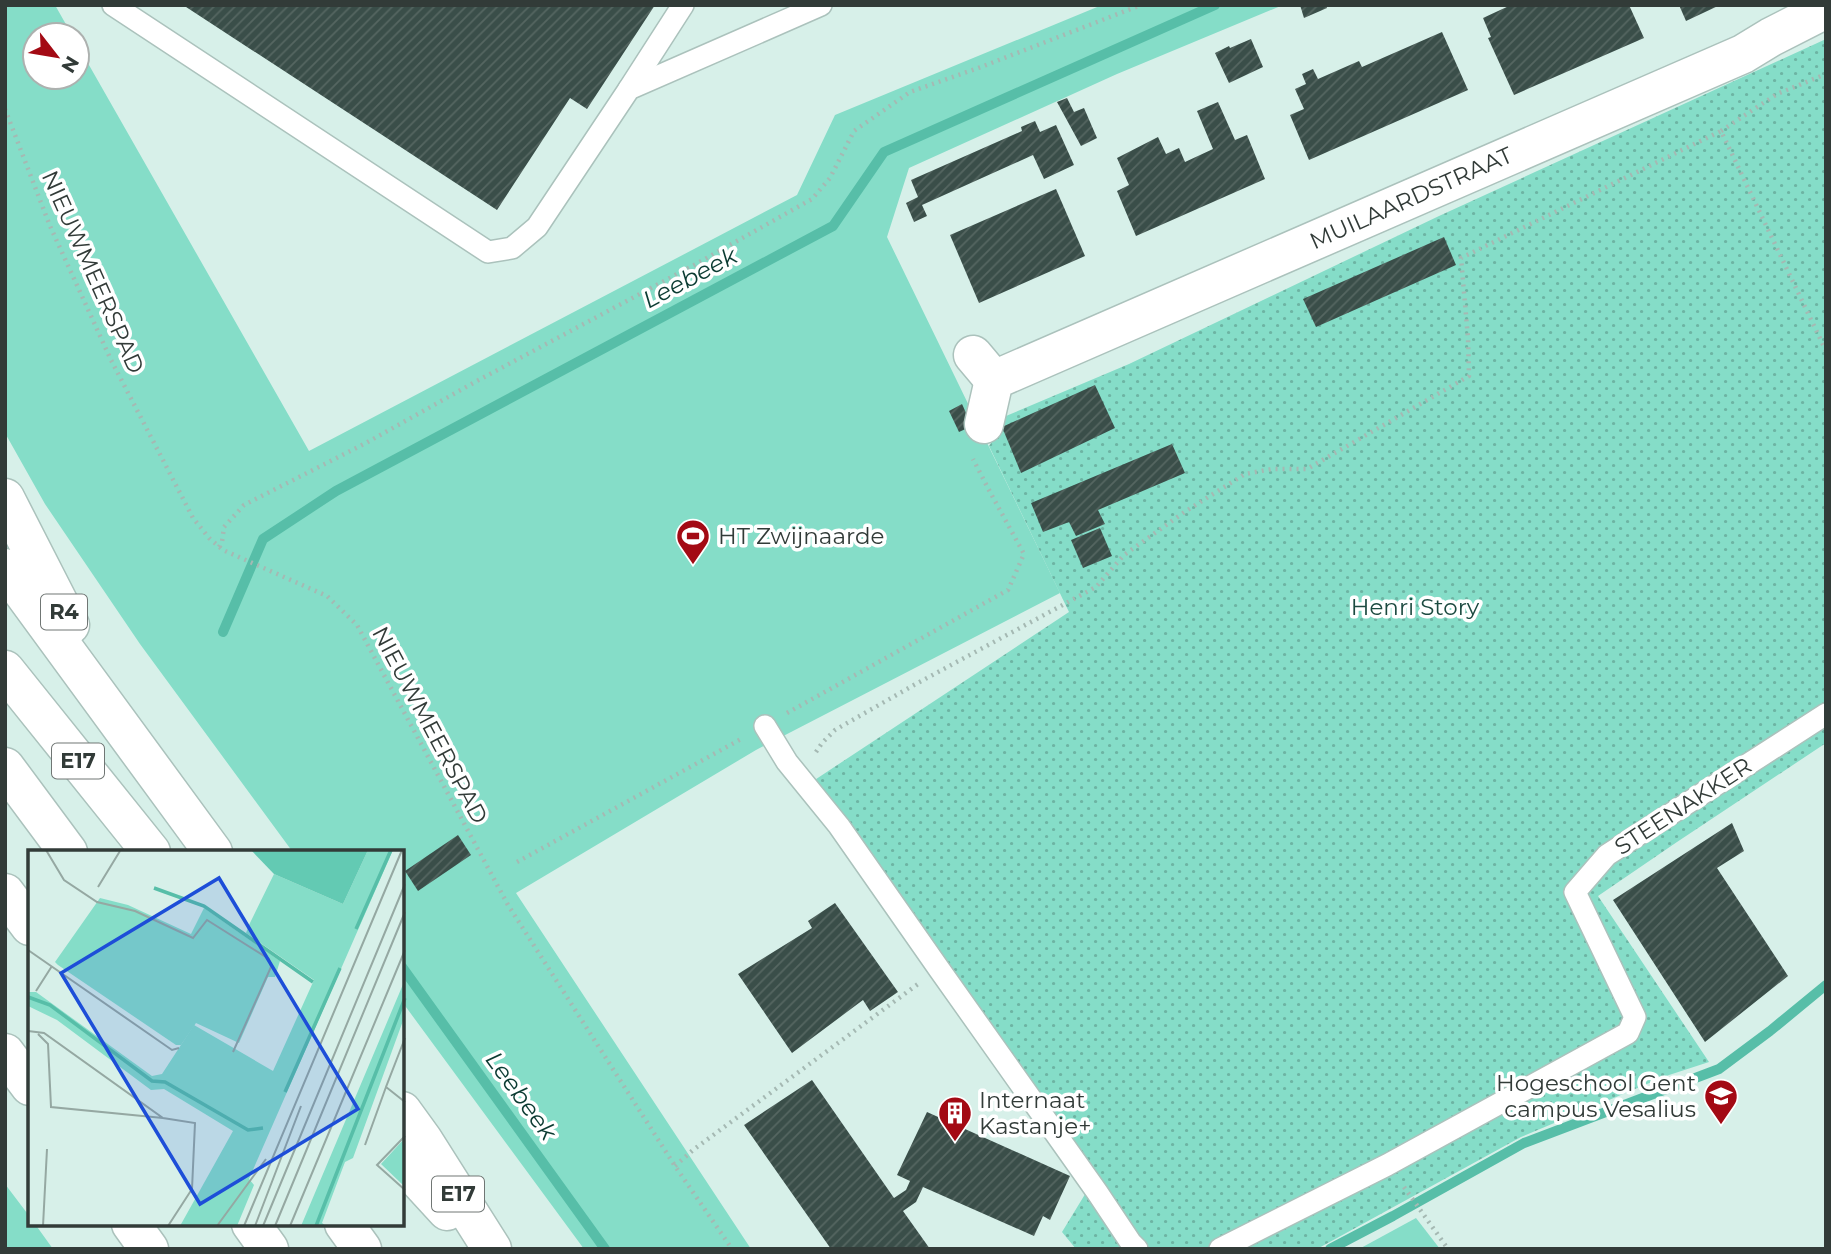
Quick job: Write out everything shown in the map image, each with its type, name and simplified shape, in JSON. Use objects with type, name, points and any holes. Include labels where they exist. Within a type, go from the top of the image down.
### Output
[{"type":"main road","name":"MUILAARDSTRAAT","points":[[984,424],[983,368],[1743,54],[1826,9]]},
{"type":"main road","name":"R4","points":[[5,498],[122,726]]},
{"type":"main road","name":"E17","points":[[5,568],[212,850]]},
{"type":"main road","name":"E17","points":[[5,670],[149,850]]},
{"type":"main road","name":"E17","points":[[5,767],[67,850]]},
{"type":"main road","points":[[5,893],[28,923]]},
{"type":"main road","name":"E17","points":[[404,1114],[492,1249]]},
{"type":"main road","name":"E17","points":[[404,1164],[481,1249]]},
{"type":"main road","points":[[132,1226],[149,1249]]},
{"type":"main road","points":[[252,1226],[269,1249]]},
{"type":"main road","points":[[345,1226],[362,1249]]},
{"type":"lane","points":[[113,5],[488,252],[512,248],[537,227],[683,5]]},
{"type":"lane","points":[[629,89],[821,5]]},
{"type":"lane","name":"STEENAKKER","points":[[1220,1249],[1387,1164],[1628,1033],[1635,1017],[1575,892],[1607,855],[1826,714]]},
{"type":"lane","points":[[765,726],[787,762],[839,826],[1137,1249]]},
{"type":"path","points":[[219,547],[224,527],[244,505],[366,443],[812,199],[830,178],[854,131],[910,92],[1140,5]]},
{"type":"path","points":[[802,780],[811,759],[835,730],[1096,587],[1124,555],[1245,474],[1272,469],[1307,469],[1469,376],[1461,258],[1721,131],[1777,93],[1826,74]]},
{"type":"path","name":"NIEUWMEERSPAD","points":[[5,109],[50,226],[111,360],[193,518],[225,552],[327,596],[357,625],[508,905],[675,1166],[732,1249]]},
{"type":"path","points":[[1721,131],[1826,351]]},
{"type":"path","points":[[517,862],[1008,590],[1024,554],[965,441],[984,424]]},
{"type":"path","points":[[675,1166],[939,969]]},
{"type":"path","points":[[1407,1190],[1448,1249]]},
{"type":"green space","points":[[5,5],[55,5],[64,21],[21,21],[21,91],[91,91],[91,69],[309,451],[797,195],[835,115],[1102,5],[1283,5],[1117,74],[909,168],[887,237],[1060,593],[756,750],[516,893],[751,1249],[584,1249],[404,1004],[404,850],[291,850],[140,644],[45,504],[5,433]]},
{"type":"green space","name":"Henri Story","points":[[1826,39],[1826,743],[1598,896],[1709,1062],[1666,1076],[1521,1137],[1317,1249],[1076,1249],[1062,1232],[1087,1191],[952,1007],[830,828],[798,791],[1069,612],[989,446],[1006,416],[1129,364],[1439,216]]},
{"type":"green space","points":[[5,1184],[28,1214],[28,1226],[36,1226],[53,1249],[5,1249]]},
{"type":"green space","points":[[1416,1218],[1440,1249],[1359,1249]]},
{"type":"building","points":[[183,5],[655,5],[587,109],[570,98],[497,210]]},
{"type":"building","points":[[1300,5],[1326,5],[1327,8],[1304,18]]},
{"type":"building","points":[[1511,5],[1629,5],[1644,38],[1514,95],[1488,38],[1491,37],[1483,18]]},
{"type":"building","points":[[1679,5],[1720,5],[1686,21]]},
{"type":"building","points":[[1442,32],[1468,90],[1309,160],[1290,115],[1304,109],[1295,89],[1306,84],[1302,74],[1313,69],[1318,79],[1359,61],[1362,67]]},
{"type":"building","points":[[1251,39],[1263,67],[1229,83],[1215,53]]},
{"type":"building","points":[[1067,98],[1074,112],[1084,108],[1097,138],[1081,146],[1057,102]]},
{"type":"building","points":[[1218,102],[1235,140],[1247,135],[1265,179],[1136,236],[1117,191],[1129,185],[1117,158],[1158,137],[1166,154],[1179,148],[1185,162],[1213,149],[1197,111]]},
{"type":"building","points":[[1035,121],[1040,132],[1056,125],[1074,165],[1044,179],[1033,155],[922,205],[927,216],[914,222],[906,203],[918,197],[911,180],[1022,131],[1021,127]]},
{"type":"building","points":[[1056,189],[1085,256],[979,303],[950,235]]},
{"type":"building","points":[[1444,237],[1456,265],[1316,327],[1303,299]]},
{"type":"building","points":[[1095,385],[1115,428],[1021,473],[1002,427]]},
{"type":"building","points":[[962,404],[972,426],[959,432],[949,411]]},
{"type":"building","points":[[1172,444],[1185,473],[1098,510],[1105,524],[1076,536],[1069,522],[1043,532],[1031,503]]},
{"type":"building","points":[[1100,528],[1112,556],[1083,568],[1071,540]]},
{"type":"building","points":[[1732,823],[1744,851],[1717,868],[1788,976],[1705,1042],[1613,900]]},
{"type":"building","points":[[458,835],[471,855],[418,891],[405,871]]},
{"type":"building","points":[[835,903],[898,992],[870,1011],[863,1000],[792,1053],[738,974],[812,928],[808,921]]},
{"type":"building","points":[[812,1080],[894,1198],[906,1190],[910,1181],[897,1175],[927,1112],[1070,1176],[1050,1220],[1043,1216],[1034,1236],[923,1187],[916,1202],[903,1211],[930,1249],[831,1249],[744,1125]]},
{"type":"waterway","name":"Leebeek","points":[[223,632],[263,539],[336,491],[833,226],[884,152],[1215,5]]},
{"type":"waterway","name":"Leebeek","points":[[404,970],[605,1249]]},
{"type":"waterway","points":[[1330,1249],[1524,1143],[1719,1069],[1826,985]]},
{"type":"place","name":"HT Zwijnaarde","points":[[693,566]]},
{"type":"place","name":"Hogeschool Gent campus Vesalius","points":[[1721,1126]]},
{"type":"place","name":"Internaat Kastanje+","points":[[955,1143]]}]
